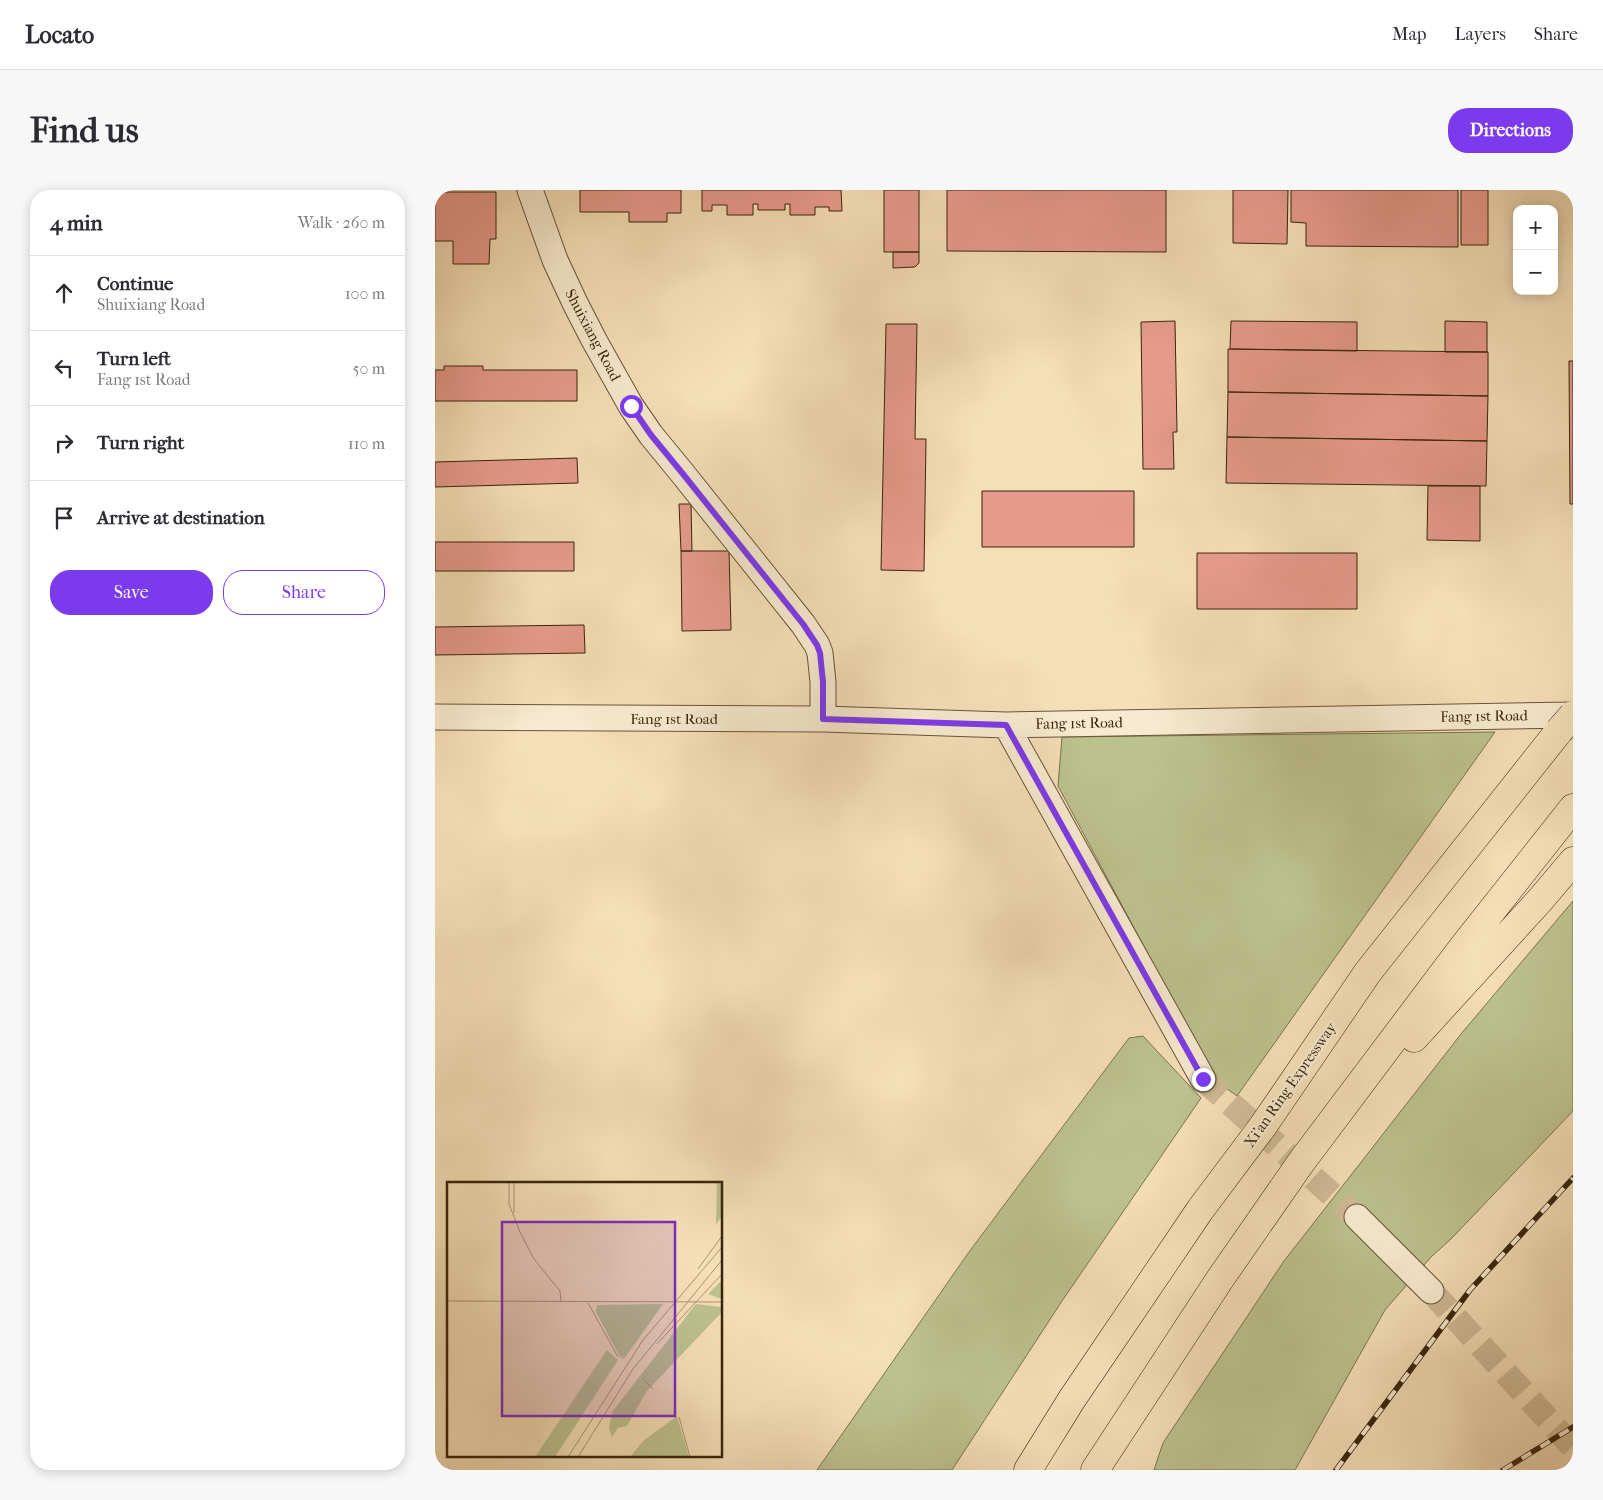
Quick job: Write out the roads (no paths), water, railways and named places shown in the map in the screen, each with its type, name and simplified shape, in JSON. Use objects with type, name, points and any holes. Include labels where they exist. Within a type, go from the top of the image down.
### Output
[{"type":"highway","name":"Xi'an Ring Expressway","points":[[1028,1470],[1072,1399],[1200,1210],[1263,1126],[1367,972],[1568,720]]},
{"type":"highway","points":[[1095,1470],[1220,1279],[1302,1161],[1463,947],[1573,808]]},
{"type":"highway","points":[[1302,1161],[1573,862]]},
{"type":"street","name":"Shuixiang Road","points":[[530,190],[555,260],[575,303],[631,406],[651,435],[803,624],[817,645],[822,665],[823,719]]},
{"type":"street","name":"Fang 1st Road","points":[[435,717],[823,719],[1006,725],[1568,720]]},
{"type":"street","points":[[1006,725],[1203,1079]]},
{"type":"street","points":[[1357,1218],[1431,1291]]},
{"type":"tunnel","points":[[1203,1079],[1357,1217]]},
{"type":"tunnel","points":[[1431,1291],[1573,1447]]},
{"type":"railway","points":[[1336,1470],[1470,1290],[1573,1178]]},
{"type":"railway","points":[[1503,1470],[1573,1427]]}]
